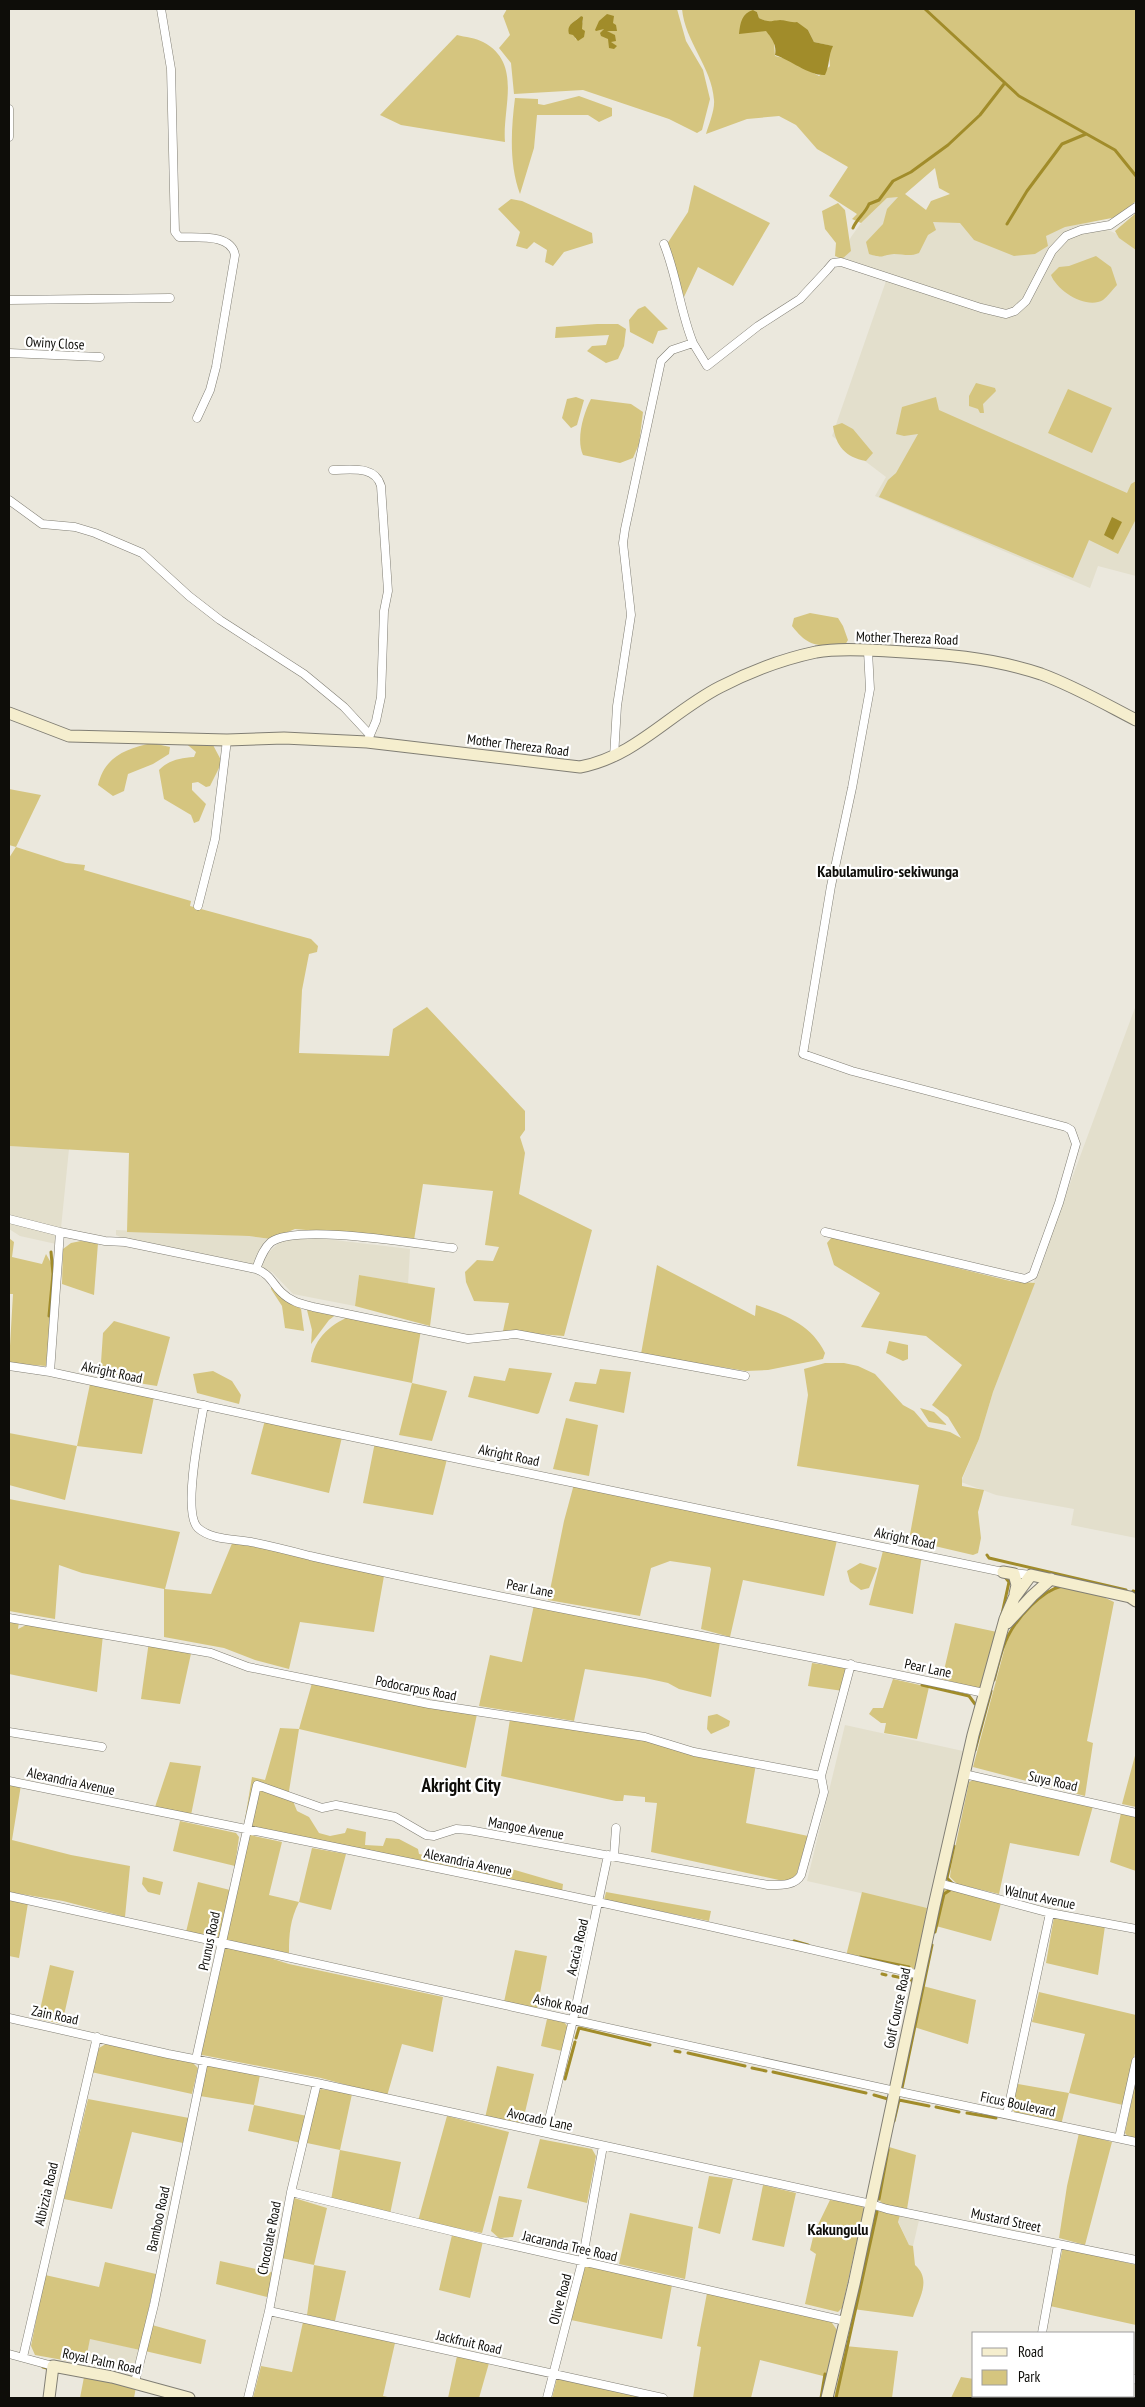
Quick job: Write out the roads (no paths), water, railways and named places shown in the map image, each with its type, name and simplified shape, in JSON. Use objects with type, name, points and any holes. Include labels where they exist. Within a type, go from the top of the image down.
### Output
[{"type":"street","points":[[161,9],[171,69],[175,232],[179,237],[224,240],[234,248],[235,255],[216,366],[210,390],[197,418]]},
{"type":"street","points":[[9,109],[9,137]]},
{"type":"street","points":[[664,244],[673,269],[686,327],[707,366],[758,326],[800,299],[827,270],[834,264],[841,262],[1000,314],[1015,311],[1026,301],[1052,251],[1066,236],[1081,230],[1110,225],[1136,207]]},
{"type":"street","points":[[9,300],[170,298]]},
{"type":"street","points":[[614,757],[617,706],[630,616],[623,543],[625,529],[661,361],[672,350],[693,343]]},
{"type":"street","name":"Owiny Close","points":[[9,353],[100,358]]},
{"type":"street","points":[[333,470],[370,472],[379,480],[380,486],[388,591],[384,611],[380,708],[369,738]]},
{"type":"street","points":[[9,500],[42,524],[75,527],[95,532],[142,553],[204,608],[304,674],[344,706],[369,738]]},
{"type":"street","points":[[825,1232],[1025,1279],[1033,1275],[1059,1203],[1076,1144],[1071,1130],[1066,1127],[852,1071],[803,1054],[831,886],[852,788],[870,689],[868,651]]},
{"type":"street","name":"Mother Thereza Road","points":[[9,713],[69,736],[227,740],[369,738],[565,767],[592,764],[614,757],[643,740],[694,701],[747,675],[817,652],[868,651],[963,656],[1011,665],[1043,675],[1136,720]]},
{"type":"street","points":[[198,906],[214,839],[227,740]]},
{"type":"street","points":[[9,1220],[105,1241],[125,1242],[256,1268],[267,1274],[282,1293],[298,1304],[468,1339],[516,1334],[746,1376]]},
{"type":"street","points":[[50,1372],[60,1232]]},
{"type":"street","points":[[256,1268],[262,1253],[272,1242],[297,1234],[331,1235],[453,1248]]},
{"type":"street","name":"Akright Road","points":[[9,1366],[50,1372],[300,1426],[1003,1572],[1031,1575]]},
{"type":"street","name":"Pear Lane","points":[[204,1404],[193,1472],[191,1516],[198,1528],[211,1535],[250,1542],[369,1570],[851,1664],[984,1693]]},
{"type":"street","points":[[1003,1572],[1014,1574],[1017,1585],[1014,1598]]},
{"type":"street","points":[[1031,1575],[1136,1600]]},
{"type":"street","name":"Golf Course Road","points":[[827,2398],[964,1774],[984,1693],[1005,1619],[1014,1598],[1031,1575]]},
{"type":"street","name":"Golf Course Road","points":[[1004,1626],[1051,1579]]},
{"type":"street","name":"Podocarpus Road","points":[[9,1618],[211,1653],[248,1667],[429,1704],[645,1737],[694,1752],[821,1776]]},
{"type":"street","points":[[821,1776],[851,1664]]},
{"type":"street","points":[[9,1732],[102,1747]]},
{"type":"street","name":"Suya Road","points":[[964,1774],[1136,1813]]},
{"type":"street","name":"Mangoe Avenue","points":[[257,1784],[322,1808],[334,1804],[395,1817],[426,1835],[434,1836],[460,1829],[768,1885],[789,1883],[799,1879],[824,1792],[821,1776]]},
{"type":"street","name":"Alexandria Avenue","points":[[9,1781],[600,1902],[768,1938],[920,1975]]},
{"type":"street","name":"Prunus Road","points":[[200,2060],[221,1944],[257,1784]]},
{"type":"street","name":"Acacia Road","points":[[546,2132],[574,2020],[616,1828]]},
{"type":"street","name":"Walnut Avenue","points":[[940,1884],[1050,1913],[1136,1929]]},
{"type":"street","name":"Ashok Road","points":[[9,1896],[895,2092]]},
{"type":"street","points":[[1007,2114],[1050,1913]]},
{"type":"street","name":"Zain Road","points":[[9,2018],[200,2060]]},
{"type":"street","name":"Albizzia Road","points":[[23,2357],[97,2037]]},
{"type":"street","name":"Avocado Lane","points":[[200,2060],[546,2132],[871,2204]]},
{"type":"street","name":"Bamboo Road","points":[[135,2382],[154,2305],[200,2060]]},
{"type":"street","points":[[1119,2138],[1136,2061]]},
{"type":"street","name":"Chocolate Road","points":[[248,2398],[269,2311],[291,2192],[317,2083]]},
{"type":"street","name":"Ficus Boulevard","points":[[895,2092],[1136,2142]]},
{"type":"street","name":"Olive Road","points":[[548,2398],[582,2262],[603,2146]]},
{"type":"street","name":"Jacaranda Tree Road","points":[[291,2192],[582,2262],[845,2321]]},
{"type":"street","name":"Mustard Street","points":[[871,2204],[887,2209],[1136,2260]]},
{"type":"street","points":[[1042,2332],[1058,2245]]},
{"type":"street","name":"Jackfruit Road","points":[[269,2311],[663,2398]]},
{"type":"street","name":"Royal Palm Road","points":[[9,2354],[53,2366],[135,2382],[189,2398]]},
{"type":"street","points":[[48,2398],[53,2366]]},
{"type":"waterway","points":[[925,9],[1019,96],[1115,150],[1136,176]]},
{"type":"waterway","points":[[853,228],[869,204],[879,200],[893,181],[911,172],[948,145],[980,115],[1004,84]]},
{"type":"waterway","points":[[1007,224],[1027,191],[1062,144],[1086,134]]},
{"type":"waterway","points":[[49,1316],[53,1274],[51,1252]]},
{"type":"waterway","points":[[987,1555],[989,1558],[1126,1590]]},
{"type":"waterway","points":[[1002,1614],[1009,1582],[1005,1577]]},
{"type":"waterway","points":[[994,1680],[1002,1652],[1012,1629],[1038,1599],[1062,1586]]},
{"type":"waterway","points":[[922,1685],[969,1696],[975,1704]]},
{"type":"waterway","points":[[975,1750],[991,1691]]},
{"type":"waterway","points":[[953,1884],[947,1878],[954,1846]]},
{"type":"waterway","points":[[935,1932],[944,1894],[950,1890]]},
{"type":"waterway","points":[[794,1941],[808,1945]]},
{"type":"waterway","points":[[902,2088],[932,1945]]},
{"type":"waterway","points":[[860,1957],[909,1967]]},
{"type":"waterway","points":[[882,1974],[886,1975]]},
{"type":"waterway","points":[[893,1976],[912,1980],[913,1985]]},
{"type":"waterway","points":[[576,2038],[579,2028],[650,2045]]},
{"type":"waterway","points":[[565,2079],[575,2042]]},
{"type":"waterway","points":[[675,2051],[680,2052]]},
{"type":"waterway","points":[[688,2053],[745,2066]]},
{"type":"waterway","points":[[752,2068],[766,2071]]},
{"type":"waterway","points":[[773,2072],[866,2093]]},
{"type":"waterway","points":[[874,2095],[888,2099],[888,2101]]},
{"type":"waterway","points":[[899,2100],[929,2106]]},
{"type":"waterway","points":[[894,2121],[899,2100]]},
{"type":"waterway","points":[[936,2107],[959,2112]]},
{"type":"waterway","points":[[967,2113],[996,2118]]},
{"type":"waterway","points":[[879,2199],[888,2150]]},
{"type":"waterway","points":[[836,2398],[877,2212]]},
{"type":"waterway","points":[[43,2367],[50,2369]]},
{"type":"waterway","points":[[821,2398],[825,2374]]},
{"type":"district","name":"Kabulamuliro-sekiwunga","points":[[888,871]]},
{"type":"district","name":"Akright City","points":[[461,1785]]},
{"type":"district","name":"Kakungulu","points":[[838,2229]]}]
